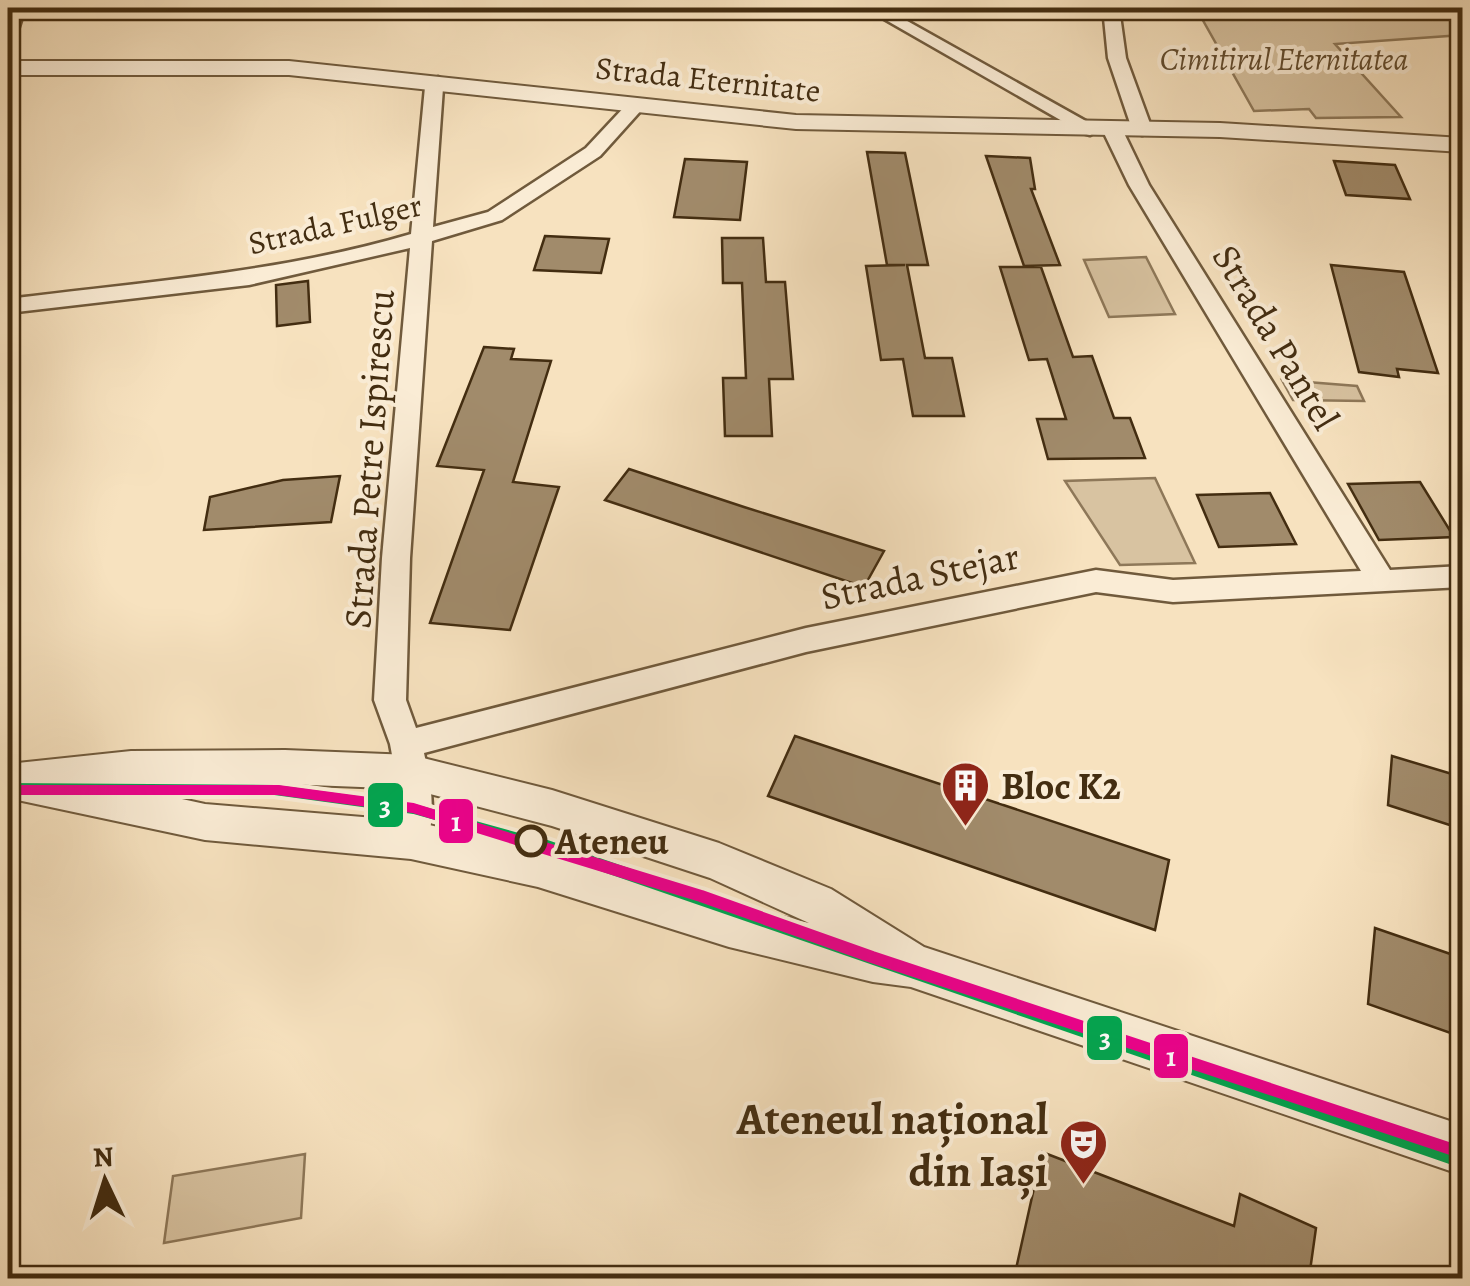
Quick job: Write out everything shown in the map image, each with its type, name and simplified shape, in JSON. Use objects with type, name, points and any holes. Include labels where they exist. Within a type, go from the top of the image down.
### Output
[{"type":"street","points":[[8,33],[17,8]]},
{"type":"street","points":[[344,8],[429,12],[534,8]]},
{"type":"street","points":[[873,8],[1102,129]]},
{"type":"street","points":[[1111,8],[1117,58],[1142,129]]},
{"type":"street","name":"Strada Eternitate","points":[[8,68],[288,68],[796,122],[1220,130],[1462,145]]},
{"type":"street","name":"Strada Petre Ispirescu","points":[[411,840],[416,793],[390,700],[396,558],[434,87],[438,82]]},
{"type":"street","name":"Strada Fulger","points":[[8,306],[249,278],[362,255],[495,216],[593,152],[636,106]]},
{"type":"street","name":"Strada Pantel","points":[[1102,129],[1382,581]]},
{"type":"street","name":"Strada Stejar","points":[[408,758],[806,640],[1096,581],[1173,591],[1462,578]]},
{"type":"street","points":[[10,780],[131,768],[284,767],[408,758],[719,862],[815,903],[911,965]]},
{"type":"street","points":[[10,780],[205,822],[411,840],[538,868],[729,926],[873,960],[911,965],[1462,1150]]},
{"type":"green space","name":"Cimitirul Eternitatea","points":[[1196,8],[1459,8],[1462,35],[1335,44],[1401,117],[1316,118],[1309,109],[1254,111]]},
{"type":"green space","points":[[1146,257],[1175,314],[1109,317],[1084,260]]},
{"type":"green space","points":[[1282,380],[1357,386],[1364,401],[1293,400]]},
{"type":"green space","points":[[1155,478],[1195,563],[1120,565],[1065,481]]},
{"type":"green space","points":[[305,1154],[301,1218],[164,1243],[173,1176]]},
{"type":"building","points":[[867,152],[905,153],[928,265],[907,265],[925,358],[952,358],[964,416],[913,416],[903,359],[881,360],[866,266],[905,265],[887,265]]},
{"type":"building","points":[[986,156],[1030,158],[1035,189],[1031,189],[1060,265],[1024,266]]},
{"type":"building","points":[[685,159],[747,162],[740,220],[674,217]]},
{"type":"building","points":[[1334,161],[1395,165],[1410,199],[1346,195]]},
{"type":"building","points":[[545,236],[609,239],[601,273],[534,270]]},
{"type":"building","points":[[722,238],[763,238],[766,282],[785,282],[793,379],[769,379],[772,436],[725,436],[723,378],[746,378],[742,283],[723,283]]},
{"type":"building","points":[[1331,265],[1404,272],[1438,373],[1397,369],[1399,377],[1359,372]]},
{"type":"building","points":[[1000,267],[1041,267],[1073,357],[1092,356],[1114,418],[1130,418],[1145,458],[1048,459],[1037,419],[1066,419],[1047,359],[1029,360]]},
{"type":"building","points":[[308,281],[310,322],[277,326],[276,285]]},
{"type":"building","points":[[484,347],[514,349],[511,359],[551,361],[513,482],[559,487],[510,630],[430,623],[484,470],[437,466]]},
{"type":"building","points":[[629,469],[884,551],[864,587],[605,500]]},
{"type":"building","points":[[340,476],[331,522],[204,530],[210,497],[283,480]]},
{"type":"building","points":[[1420,482],[1454,537],[1379,540],[1348,484]]},
{"type":"building","points":[[1270,493],[1296,544],[1219,547],[1197,495]]},
{"type":"building","name":"Bloc K2","points":[[795,736],[1169,860],[1155,930],[768,796]]},
{"type":"building","points":[[1392,756],[1462,777],[1462,829],[1388,805]]},
{"type":"building","points":[[1375,928],[1462,958],[1462,1037],[1368,1004]]},
{"type":"building","name":"Ateneul național din Iași","points":[[1042,1152],[1234,1226],[1240,1194],[1316,1228],[1309,1278],[1014,1278]]},
{"type":"transit line","name":"3","points":[[8,788],[275,790],[414,809],[528,840],[702,898],[1462,1162]]},
{"type":"transit line","name":"1","points":[[8,790],[278,790],[413,808],[701,896],[872,957],[1457,1151]]},
{"type":"place","name":"Bloc K2","points":[[966,828]]},
{"type":"place","name":"Ateneu","points":[[531,841]]},
{"type":"place","name":"Ateneul național din Iași","points":[[1083,1186]]}]
